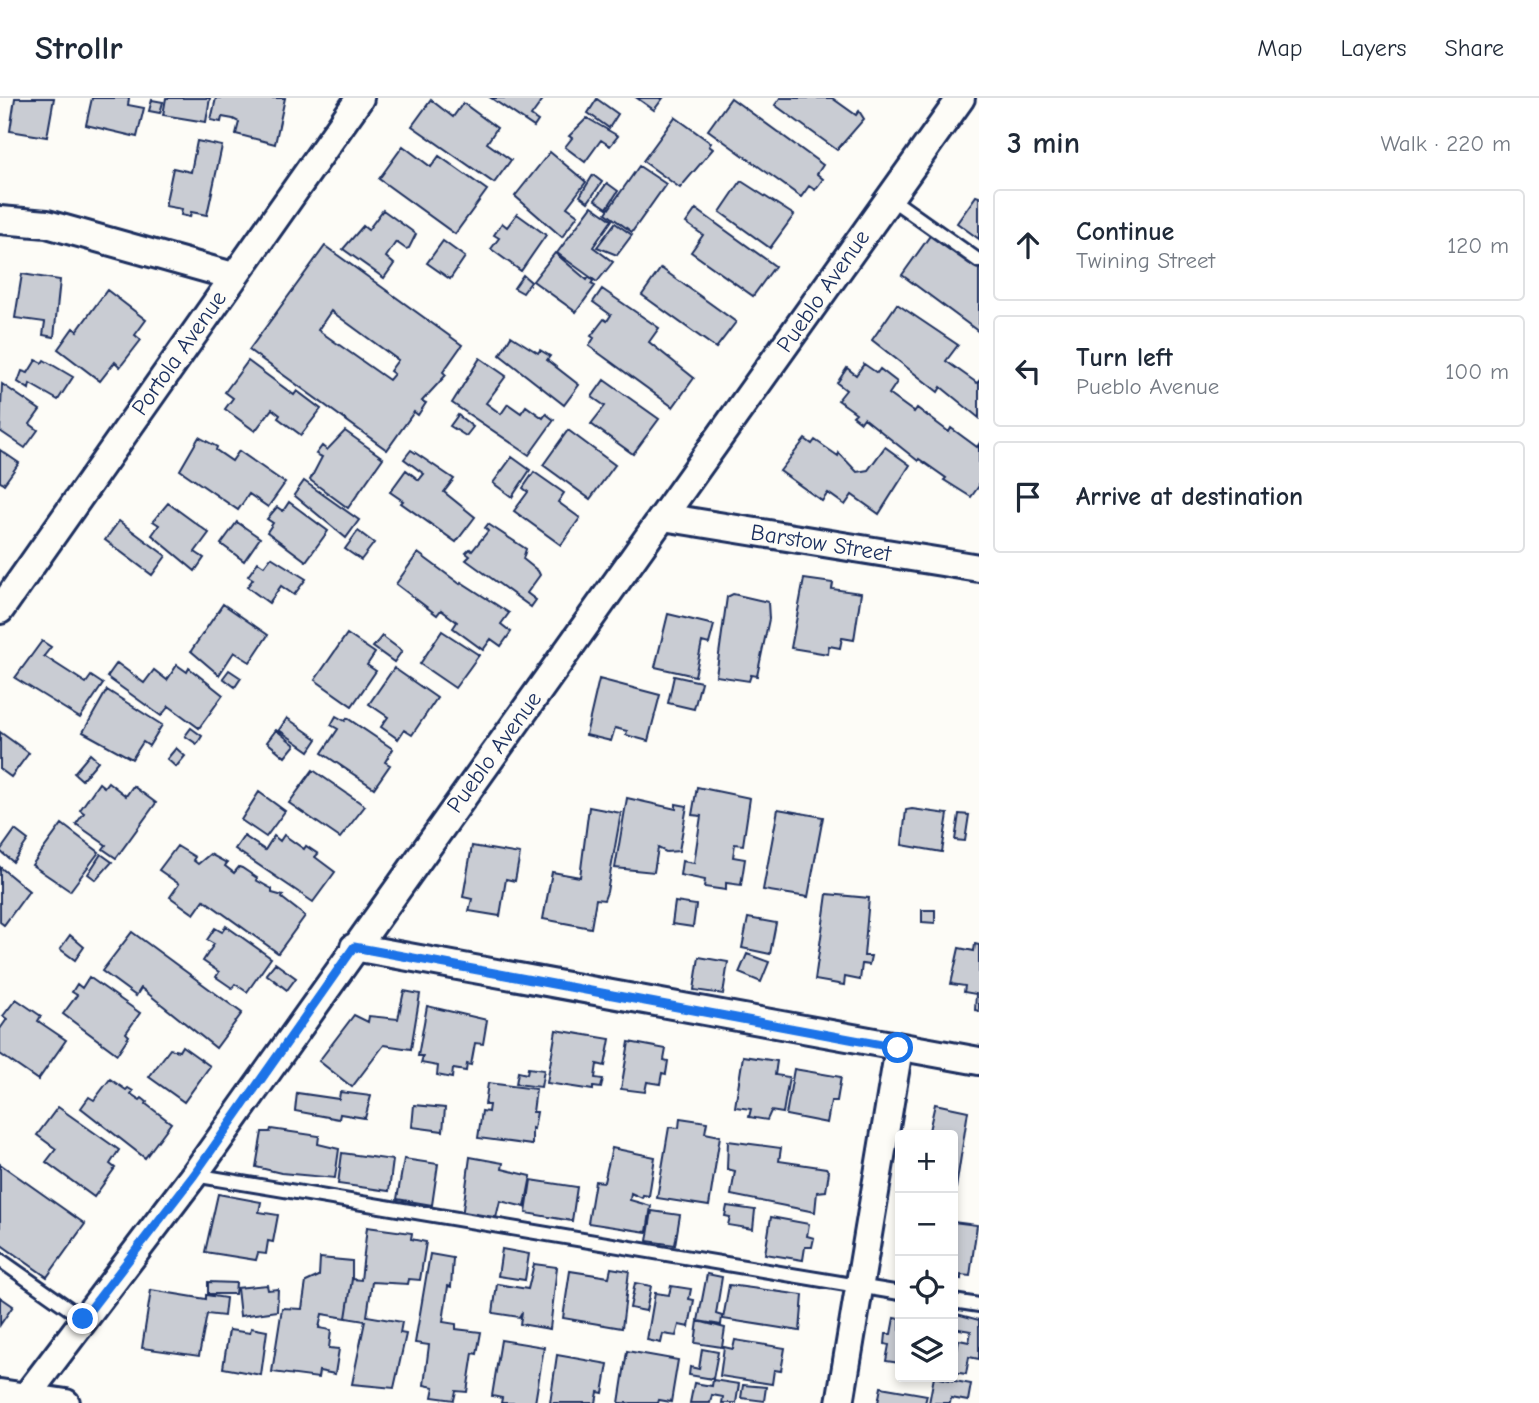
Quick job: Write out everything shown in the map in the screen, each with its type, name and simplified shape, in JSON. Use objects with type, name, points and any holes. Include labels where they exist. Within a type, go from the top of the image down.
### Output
[{"type":"street","name":"Portola Avenue","points":[[0,610],[360,98]]},
{"type":"street","name":"Pueblo Avenue","points":[[15,1398],[83,1319],[194,1175],[961,98]]},
{"type":"street","points":[[0,220],[47,224],[233,276]]},
{"type":"street","name":"Barstow Street","points":[[663,517],[979,569]]},
{"type":"street","points":[[354,947],[979,1061]]},
{"type":"street","points":[[839,1403],[898,1048]]},
{"type":"street","points":[[15,1398],[66,1403]]},
{"type":"lane","points":[[890,198],[979,261]]},
{"type":"lane","points":[[194,1175],[895,1292]]},
{"type":"lane","points":[[0,1260],[83,1319]]},
{"type":"lane","points":[[958,1302],[979,1305]]},
{"type":"building","points":[[15,98],[54,98],[47,137],[10,131]]},
{"type":"building","points":[[92,98],[129,98],[128,105],[144,108],[137,137],[86,125]]},
{"type":"building","points":[[166,98],[210,98],[206,122],[163,115]]},
{"type":"building","points":[[216,98],[285,98],[275,144],[236,134],[239,122],[233,119],[222,117],[221,122],[211,120]]},
{"type":"building","points":[[491,98],[544,98],[531,116],[538,121],[534,127]]},
{"type":"building","points":[[637,98],[663,98],[654,110]]},
{"type":"building","points":[[731,98],[823,165],[817,174],[823,179],[815,190],[809,186],[801,197],[708,130]]},
{"type":"building","points":[[780,98],[832,98],[856,115],[859,111],[864,119],[837,150],[775,105]]},
{"type":"building","points":[[597,99],[618,114],[609,128],[588,113]]},
{"type":"building","points":[[152,100],[163,102],[160,113],[149,111]]},
{"type":"building","points":[[431,100],[453,117],[463,103],[497,128],[487,143],[511,160],[494,183],[412,126]]},
{"type":"building","points":[[675,117],[711,143],[709,146],[713,149],[680,188],[643,161]]},
{"type":"building","points":[[587,118],[618,136],[610,146],[601,140],[585,162],[565,147],[572,138],[569,136]]},
{"type":"building","points":[[197,141],[222,146],[207,215],[191,212],[190,217],[181,215],[182,209],[165,206],[173,168],[191,172]]},
{"type":"building","points":[[403,146],[431,167],[439,156],[487,190],[455,234],[379,179]]},
{"type":"building","points":[[550,152],[586,182],[567,207],[578,215],[562,237],[515,196]]},
{"type":"building","points":[[639,166],[666,184],[632,232],[606,213]]},
{"type":"building","points":[[593,175],[602,182],[588,202],[580,196]]},
{"type":"building","points":[[741,181],[794,215],[770,248],[720,212]]},
{"type":"building","points":[[607,183],[618,191],[607,208],[595,200]]},
{"type":"building","points":[[976,196],[979,197],[979,239],[957,223]]},
{"type":"building","points":[[592,206],[612,220],[593,247],[613,262],[597,282],[557,253]]},
{"type":"building","points":[[696,209],[775,266],[753,296],[691,252],[703,235],[686,223]]},
{"type":"building","points":[[383,210],[416,234],[409,248],[406,249],[396,242],[386,257],[394,264],[384,278],[343,249],[363,226],[368,230]]},
{"type":"building","points":[[517,214],[546,235],[521,271],[491,249],[499,238],[494,235],[502,223],[507,227]]},
{"type":"building","points":[[615,223],[632,235],[617,255],[597,247]]},
{"type":"building","points":[[932,233],[979,267],[979,332],[902,275]]},
{"type":"building","points":[[443,241],[465,257],[450,279],[427,263]]},
{"type":"building","points":[[325,246],[462,345],[443,372],[446,375],[422,401],[426,403],[418,415],[414,412],[387,450],[249,350]],"holes":[[[331,311],[398,360],[390,371],[394,374],[389,380],[318,330]]]},
{"type":"building","points":[[555,253],[587,280],[589,277],[593,281],[591,284],[595,286],[576,312],[533,281]]},
{"type":"building","points":[[661,268],[736,322],[716,348],[642,295]]},
{"type":"building","points":[[22,274],[60,280],[54,337],[43,335],[45,322],[15,318]]},
{"type":"building","points":[[523,275],[531,282],[523,293],[514,288]]},
{"type":"building","points":[[602,289],[659,328],[649,342],[694,378],[673,407],[589,346],[594,338],[591,336],[604,319],[607,321],[611,315],[593,302]]},
{"type":"building","points":[[107,290],[146,320],[135,335],[141,340],[120,367],[115,362],[100,381],[58,349],[73,328],[77,331]]},
{"type":"building","points":[[897,304],[958,345],[946,361],[977,383],[979,381],[979,418],[941,387],[938,392],[872,340]]},
{"type":"building","points":[[511,336],[538,353],[540,350],[550,356],[547,360],[579,385],[564,405],[500,355]]},
{"type":"building","points":[[480,358],[506,376],[486,403],[501,414],[508,404],[521,413],[526,406],[543,418],[546,414],[554,420],[529,455],[452,403]]},
{"type":"building","points":[[36,360],[42,363],[44,360],[73,377],[58,400],[30,384],[29,389],[18,382],[22,371],[28,373]]},
{"type":"building","points":[[248,361],[294,395],[297,391],[321,409],[301,435],[278,418],[280,415],[272,409],[255,431],[225,409],[233,398],[225,392]]},
{"type":"building","points":[[864,364],[877,373],[880,369],[897,382],[889,394],[914,412],[917,408],[949,432],[951,428],[977,447],[979,444],[979,486],[971,497],[944,480],[946,478],[919,459],[918,461],[864,418],[861,422],[853,416],[856,413],[838,400],[846,390],[837,383],[847,368],[856,375]]},
{"type":"building","points":[[604,380],[659,419],[633,454],[591,424],[605,406],[592,397]]},
{"type":"building","points":[[2,384],[40,410],[30,424],[38,430],[25,448],[0,431]]},
{"type":"building","points":[[458,415],[473,427],[466,436],[450,426]]},
{"type":"building","points":[[568,430],[615,465],[590,499],[543,465]]},
{"type":"building","points":[[345,431],[383,458],[348,508],[310,480],[322,457],[316,454],[322,446],[327,450]]},
{"type":"building","points":[[199,437],[217,447],[216,450],[232,461],[239,451],[285,483],[268,507],[249,494],[238,510],[180,470]]},
{"type":"building","points":[[805,439],[812,444],[815,440],[838,456],[839,453],[857,472],[868,470],[885,447],[910,465],[879,514],[852,495],[845,505],[828,493],[822,501],[780,471]]},
{"type":"building","points":[[0,450],[19,463],[4,484],[0,482]]},
{"type":"building","points":[[411,450],[454,479],[444,492],[475,517],[456,542],[401,503],[403,501],[390,492],[406,470],[419,480],[424,474],[404,459]]},
{"type":"building","points":[[512,457],[530,470],[512,497],[493,483]]},
{"type":"building","points":[[534,472],[564,493],[558,502],[580,518],[561,545],[514,511],[528,492],[523,488]]},
{"type":"building","points":[[304,481],[359,520],[346,538],[294,495]]},
{"type":"building","points":[[289,502],[328,531],[306,561],[267,532],[273,523],[267,519],[277,507],[283,511]]},
{"type":"building","points":[[168,503],[209,533],[195,552],[204,558],[195,571],[152,535],[159,525],[153,521]]},
{"type":"building","points":[[119,521],[166,556],[152,575],[105,540]]},
{"type":"building","points":[[237,522],[260,538],[244,561],[221,544]]},
{"type":"building","points":[[488,524],[526,549],[523,559],[538,571],[540,575],[527,593],[536,600],[531,607],[466,560],[470,556],[466,553],[470,549],[472,551],[488,531],[485,528]]},
{"type":"building","points":[[358,531],[374,543],[361,560],[345,549]]},
{"type":"building","points":[[418,553],[460,584],[461,582],[509,613],[501,624],[511,632],[501,646],[491,639],[483,650],[453,628],[457,622],[441,610],[437,615],[396,584]]},
{"type":"building","points":[[271,557],[306,579],[294,595],[281,586],[269,603],[247,587],[253,579],[248,576],[258,562],[264,566]]},
{"type":"building","points":[[804,579],[833,583],[832,589],[861,593],[854,640],[842,638],[840,648],[829,646],[828,654],[791,648]]},
{"type":"building","points":[[733,594],[768,602],[769,619],[757,676],[751,675],[749,681],[716,676],[727,597]]},
{"type":"building","points":[[223,604],[268,635],[250,662],[234,652],[219,675],[191,651]]},
{"type":"building","points":[[668,614],[714,625],[709,644],[702,642],[695,676],[655,667]]},
{"type":"building","points":[[442,631],[479,655],[455,688],[420,664]]},
{"type":"building","points":[[347,634],[375,653],[367,665],[376,671],[352,706],[315,680]]},
{"type":"building","points":[[382,636],[402,651],[394,662],[373,647]]},
{"type":"building","points":[[42,641],[51,647],[44,656],[86,683],[91,676],[103,684],[80,718],[15,678]]},
{"type":"building","points":[[117,663],[144,683],[154,670],[167,680],[177,665],[187,672],[189,668],[223,695],[199,728],[169,706],[161,716],[107,677]]},
{"type":"building","points":[[394,668],[437,698],[412,735],[404,730],[398,739],[381,727],[388,717],[369,704]]},
{"type":"building","points":[[229,670],[241,678],[235,687],[223,678]]},
{"type":"building","points":[[674,676],[701,682],[694,709],[668,703]]},
{"type":"building","points":[[599,679],[660,695],[648,741],[626,735],[627,731],[615,728],[611,741],[586,735]]},
{"type":"building","points":[[107,690],[162,725],[149,746],[143,742],[132,759],[83,732]]},
{"type":"building","points":[[336,716],[345,721],[347,718],[393,749],[385,762],[390,765],[374,788],[322,753],[338,729],[331,725]]},
{"type":"building","points":[[287,718],[317,739],[309,751],[279,730]]},
{"type":"building","points":[[191,728],[202,736],[197,744],[185,736]]},
{"type":"building","points":[[276,730],[295,745],[285,757],[267,742]]},
{"type":"building","points":[[0,732],[29,753],[11,777],[0,769]]},
{"type":"building","points":[[176,748],[185,756],[176,767],[167,759]]},
{"type":"building","points":[[90,754],[98,761],[82,780],[74,773]]},
{"type":"building","points":[[313,770],[365,806],[340,838],[289,803]]},
{"type":"building","points":[[108,782],[126,796],[133,786],[156,803],[116,858],[103,849],[106,845],[76,824],[84,813],[80,810],[99,783],[104,787]]},
{"type":"building","points":[[697,787],[750,798],[743,845],[735,844],[733,857],[745,859],[741,885],[726,883],[726,890],[704,887],[705,880],[680,875],[682,861],[694,863],[701,816],[692,815]]},
{"type":"building","points":[[259,792],[285,811],[266,837],[241,820]]},
{"type":"building","points":[[627,798],[676,809],[676,804],[687,806],[679,851],[666,852],[658,848],[654,872],[615,868]]},
{"type":"building","points":[[589,807],[621,813],[604,900],[596,899],[591,928],[543,919],[552,872],[580,877]]},
{"type":"building","points":[[778,809],[823,817],[808,897],[763,890]]},
{"type":"building","points":[[906,810],[948,814],[942,852],[902,845]]},
{"type":"building","points":[[959,814],[969,815],[965,841],[955,840]]},
{"type":"building","points":[[62,824],[99,852],[70,891],[32,865]]},
{"type":"building","points":[[15,830],[28,840],[13,862],[0,851]]},
{"type":"building","points":[[284,835],[304,849],[306,846],[318,854],[315,857],[335,872],[313,902],[235,849],[244,836],[265,850],[274,836],[280,841]]},
{"type":"building","points":[[177,846],[195,857],[193,860],[198,864],[210,854],[227,863],[225,866],[234,873],[239,867],[242,868],[272,889],[272,893],[283,896],[282,898],[305,916],[278,953],[204,900],[194,914],[170,897],[179,884],[159,870]]},
{"type":"building","points":[[472,846],[520,854],[515,881],[506,879],[500,916],[469,911],[472,899],[463,897]]},
{"type":"building","points":[[101,854],[112,862],[96,880],[88,874]]},
{"type":"building","points":[[0,867],[29,891],[4,925],[0,922]]},
{"type":"building","points":[[827,894],[869,898],[864,956],[871,956],[869,965],[862,964],[860,980],[845,977],[844,985],[815,980]]},
{"type":"building","points":[[675,902],[696,905],[693,927],[672,924]]},
{"type":"building","points":[[922,910],[935,910],[935,923],[922,922]]},
{"type":"building","points":[[748,918],[776,923],[770,954],[742,948]]},
{"type":"building","points":[[226,926],[271,958],[247,992],[235,984],[232,988],[216,977],[219,972],[203,961],[214,944],[207,940],[215,928],[222,932]]},
{"type":"building","points":[[132,932],[242,1013],[216,1048],[141,988],[136,996],[102,971]]},
{"type":"building","points":[[70,935],[84,947],[75,960],[60,949]]},
{"type":"building","points":[[975,944],[979,945],[979,1011],[975,1010],[976,994],[964,992],[965,986],[951,984],[959,948],[974,951]]},
{"type":"building","points":[[747,954],[769,962],[761,982],[739,973]]},
{"type":"building","points":[[699,957],[728,962],[723,994],[694,990]]},
{"type":"building","points":[[275,963],[296,978],[287,990],[266,974]]},
{"type":"building","points":[[89,977],[140,1013],[126,1033],[129,1036],[117,1054],[63,1014],[77,995],[72,992],[77,984],[82,988]]},
{"type":"building","points":[[404,991],[420,994],[411,1049],[384,1045],[352,1087],[319,1061],[354,1015],[368,1022],[369,1016],[398,1019]]},
{"type":"building","points":[[16,999],[41,1016],[38,1021],[66,1040],[38,1080],[0,1054],[0,1029],[7,1019],[3,1016]]},
{"type":"building","points":[[427,1006],[487,1020],[483,1044],[475,1043],[471,1065],[467,1064],[466,1071],[453,1069],[452,1078],[437,1075],[438,1066],[421,1063],[423,1056],[418,1056]]},
{"type":"building","points":[[556,1030],[610,1039],[605,1066],[597,1064],[595,1078],[603,1079],[601,1088],[593,1087],[593,1090],[547,1083]]},
{"type":"building","points":[[629,1042],[666,1049],[666,1074],[662,1073],[660,1084],[647,1082],[645,1092],[621,1089]]},
{"type":"building","points":[[182,1046],[210,1066],[184,1102],[149,1077],[170,1049],[179,1051]]},
{"type":"building","points":[[743,1056],[777,1061],[775,1075],[789,1077],[783,1113],[771,1111],[767,1120],[749,1117],[751,1109],[735,1107]]},
{"type":"building","points":[[528,1068],[544,1070],[541,1087],[516,1084],[518,1072],[527,1074]]},
{"type":"building","points":[[794,1069],[841,1077],[837,1101],[831,1101],[827,1123],[786,1115]]},
{"type":"building","points":[[110,1079],[126,1090],[128,1088],[133,1091],[131,1094],[140,1100],[142,1098],[171,1123],[145,1158],[81,1108],[89,1097],[94,1100]]},
{"type":"building","points":[[488,1083],[536,1089],[533,1112],[537,1112],[534,1129],[532,1128],[532,1145],[478,1138],[482,1111],[488,1112],[489,1105],[485,1105]]},
{"type":"building","points":[[340,1092],[371,1096],[365,1118],[340,1114],[339,1119],[295,1111],[297,1093],[339,1099]]},
{"type":"building","points":[[935,1104],[968,1111],[958,1175],[958,1130],[929,1130]]},
{"type":"building","points":[[414,1105],[445,1108],[443,1131],[412,1127]]},
{"type":"building","points":[[58,1107],[119,1150],[110,1164],[115,1168],[94,1197],[46,1162],[56,1149],[37,1135]]},
{"type":"building","points":[[680,1118],[707,1122],[705,1133],[720,1136],[709,1206],[657,1198],[669,1127],[679,1128]]},
{"type":"building","points":[[271,1129],[319,1136],[318,1144],[339,1149],[335,1178],[281,1173],[256,1167],[262,1132],[270,1132]]},
{"type":"building","points":[[728,1141],[781,1148],[779,1161],[826,1168],[829,1172],[826,1191],[817,1192],[815,1212],[731,1195],[735,1171],[727,1169]]},
{"type":"building","points":[[612,1148],[655,1157],[649,1196],[643,1195],[642,1198],[631,1193],[630,1200],[651,1206],[647,1232],[588,1223],[595,1181],[604,1182]]},
{"type":"building","points":[[342,1153],[393,1160],[389,1191],[338,1184]]},
{"type":"building","points":[[470,1157],[503,1163],[502,1169],[531,1176],[525,1207],[500,1201],[495,1222],[462,1217]]},
{"type":"building","points":[[404,1159],[438,1164],[432,1205],[397,1199]]},
{"type":"building","points":[[0,1164],[85,1224],[47,1277],[0,1244]]},
{"type":"building","points":[[531,1180],[577,1187],[572,1221],[526,1213]]},
{"type":"building","points":[[218,1194],[261,1202],[259,1212],[278,1215],[273,1242],[268,1241],[266,1254],[258,1253],[256,1260],[205,1252]]},
{"type":"building","points":[[727,1206],[755,1210],[753,1229],[728,1225],[730,1217],[725,1216]]},
{"type":"building","points":[[652,1211],[680,1215],[675,1245],[647,1241]]},
{"type":"building","points":[[771,1217],[809,1224],[807,1236],[814,1238],[812,1247],[805,1247],[803,1260],[765,1254]]},
{"type":"building","points":[[958,1223],[977,1225],[970,1276],[961,1275],[961,1279],[958,1279]]},
{"type":"building","points":[[367,1227],[412,1233],[411,1239],[426,1242],[420,1280],[409,1279],[408,1284],[372,1282],[367,1316],[402,1322],[400,1333],[406,1334],[394,1388],[352,1384],[365,1321],[346,1318],[352,1279],[361,1280]]},
{"type":"building","points":[[502,1249],[529,1254],[525,1280],[498,1276]]},
{"type":"building","points":[[430,1254],[453,1258],[451,1287],[448,1286],[443,1322],[456,1324],[456,1329],[481,1332],[477,1354],[473,1353],[467,1392],[456,1391],[454,1400],[432,1397],[434,1387],[424,1385],[429,1345],[415,1343]]},
{"type":"building","points":[[320,1258],[352,1261],[346,1318],[322,1314],[319,1328],[331,1330],[329,1348],[339,1349],[335,1374],[319,1371],[318,1378],[272,1372],[282,1308],[302,1309],[306,1282],[319,1276]]},
{"type":"building","points":[[534,1264],[557,1267],[550,1329],[520,1324],[522,1312],[519,1317],[493,1313],[497,1284],[528,1289]]},
{"type":"building","points":[[611,1268],[629,1271],[622,1328],[563,1318],[570,1271],[609,1277]]},
{"type":"building","points":[[707,1274],[722,1277],[716,1314],[722,1316],[721,1325],[698,1321]]},
{"type":"building","points":[[208,1282],[236,1283],[235,1294],[208,1294]]},
{"type":"building","points":[[635,1283],[651,1286],[646,1311],[630,1308]]},
{"type":"building","points":[[267,1285],[268,1290],[278,1289],[277,1311],[240,1316],[237,1288]]},
{"type":"building","points":[[729,1285],[803,1295],[800,1331],[723,1319]]},
{"type":"building","points":[[671,1286],[691,1289],[689,1299],[694,1300],[689,1327],[679,1325],[676,1336],[663,1334],[661,1343],[647,1340],[655,1293],[669,1295]]},
{"type":"building","points":[[151,1290],[206,1299],[206,1295],[226,1298],[224,1316],[207,1314],[199,1356],[142,1348]]},
{"type":"building","points":[[0,1297],[13,1306],[0,1325]]},
{"type":"building","points":[[958,1314],[979,1320],[979,1359],[969,1357],[966,1374],[958,1373],[959,1340],[969,1342],[971,1331],[958,1329]]},
{"type":"building","points":[[895,1318],[895,1362],[886,1361],[889,1345],[885,1344],[886,1334],[891,1334]]},
{"type":"building","points":[[698,1321],[725,1328],[722,1347],[695,1343]]},
{"type":"building","points":[[251,1328],[267,1331],[261,1375],[223,1368],[229,1330],[250,1333]]},
{"type":"building","points":[[501,1340],[544,1347],[535,1403],[501,1403],[502,1398],[492,1396]]},
{"type":"building","points":[[735,1340],[785,1348],[781,1371],[774,1370],[772,1384],[720,1376],[724,1347],[733,1349]]},
{"type":"building","points":[[702,1349],[718,1352],[713,1379],[689,1375],[690,1367],[699,1369]]},
{"type":"building","points":[[627,1351],[678,1360],[671,1402],[659,1400],[658,1403],[619,1403]]},
{"type":"building","points":[[557,1355],[608,1364],[603,1393],[598,1392],[596,1403],[550,1403]]},
{"type":"building","points":[[713,1380],[739,1384],[736,1403],[722,1403],[723,1397],[712,1395],[710,1403],[690,1403],[694,1383],[712,1386]]},
{"type":"building","points":[[933,1382],[971,1384],[968,1401],[951,1398],[950,1403],[929,1403]]},
{"type":"building","points":[[743,1385],[766,1387],[764,1401],[741,1398]]},
{"type":"building","points":[[881,1387],[927,1395],[925,1403],[878,1403]]},
{"type":"route","points":[[83,1319],[194,1175],[354,947],[898,1048]]}]
